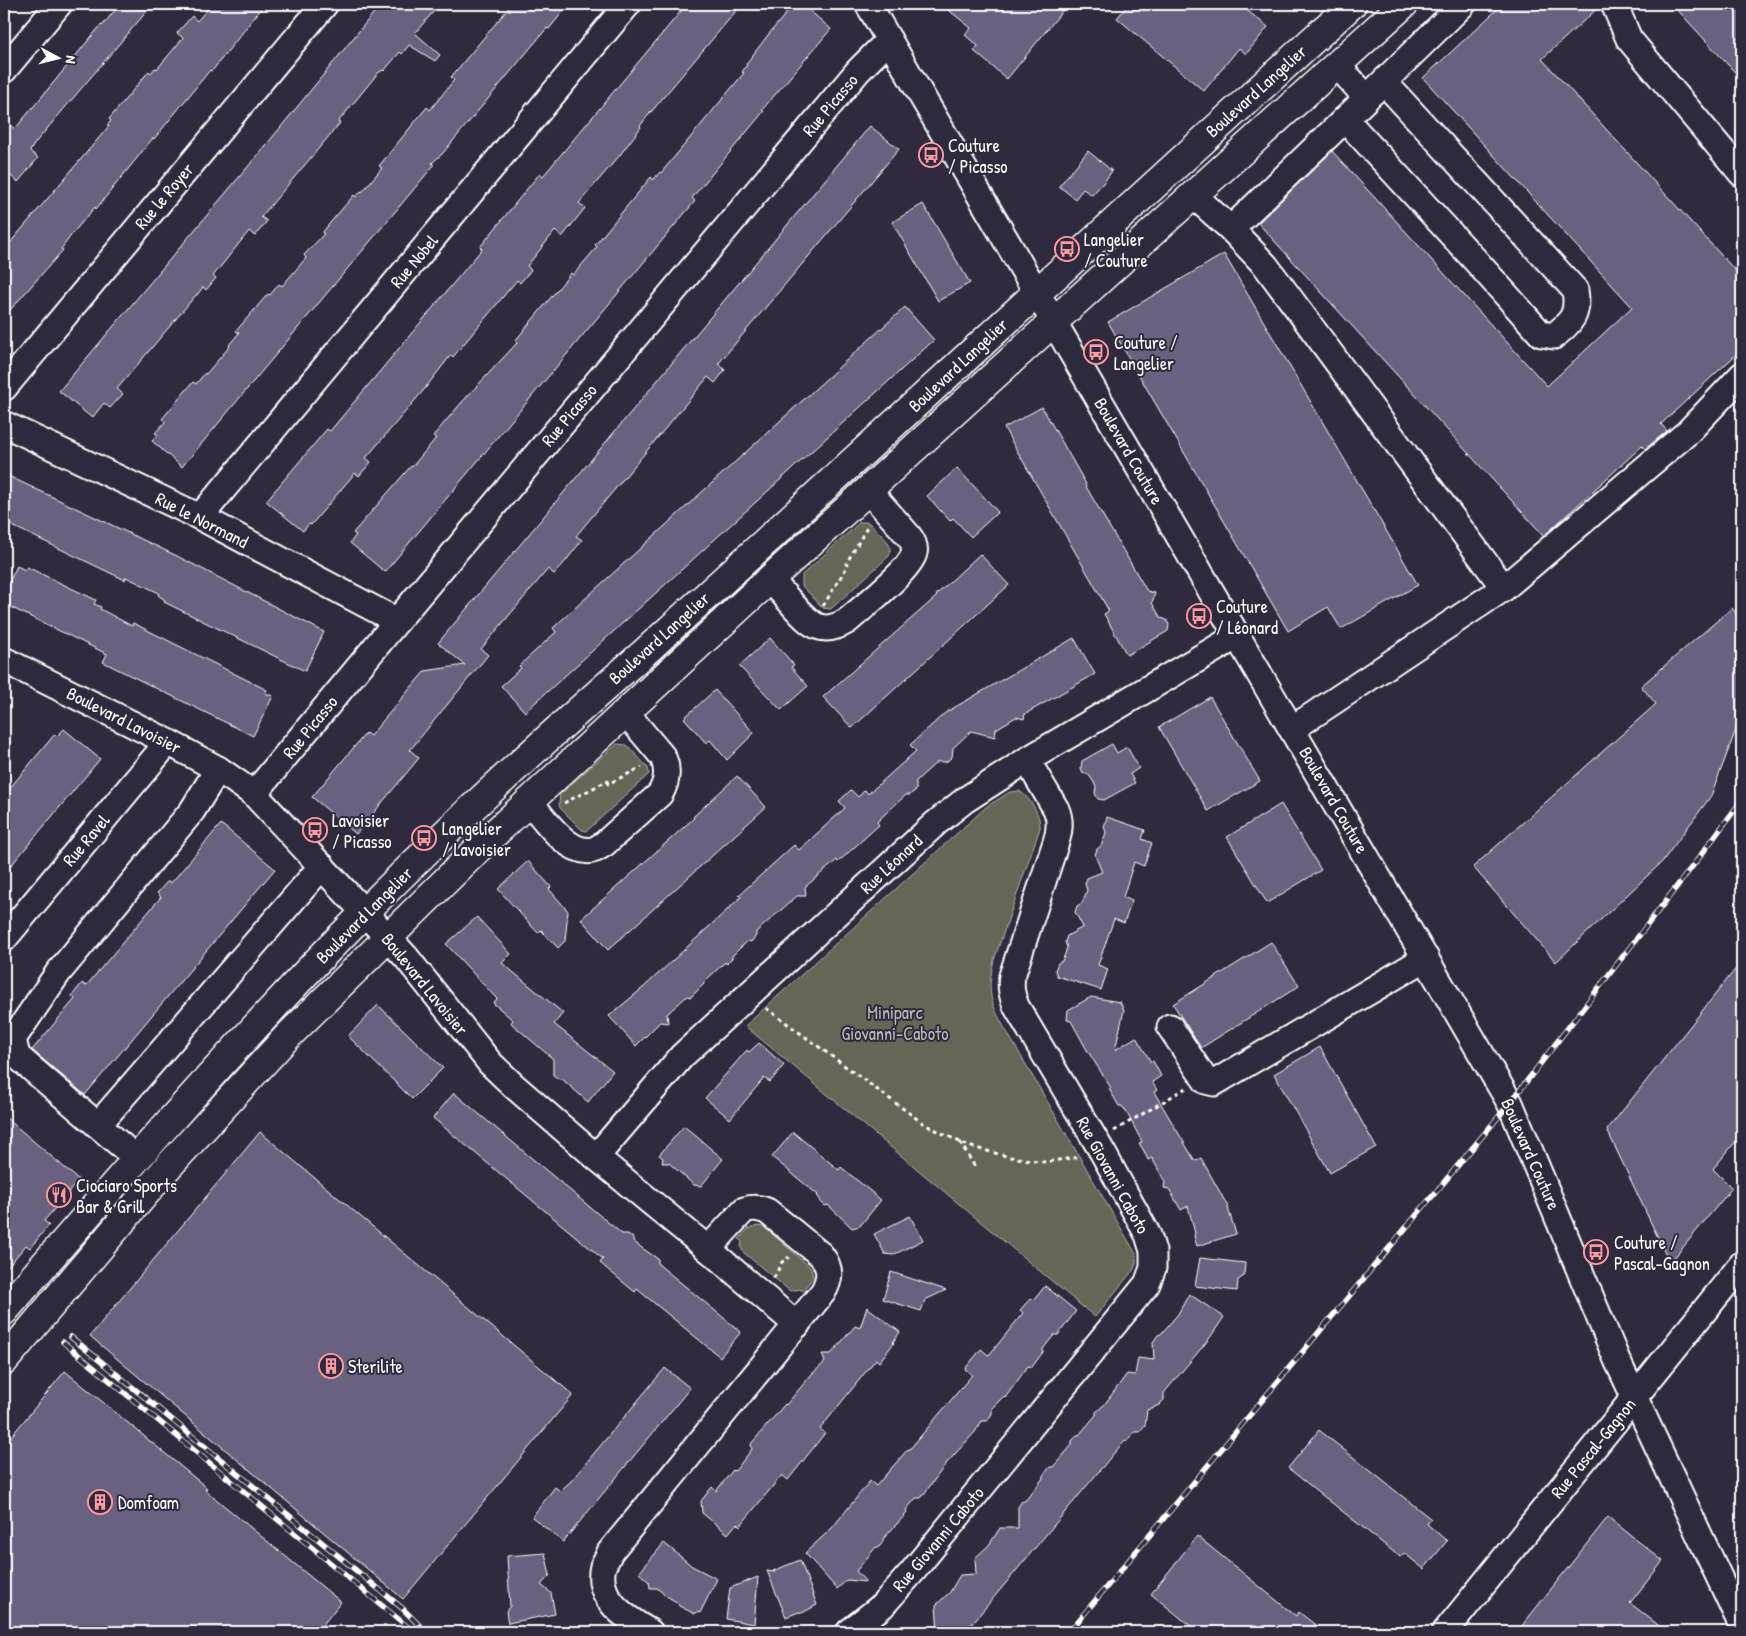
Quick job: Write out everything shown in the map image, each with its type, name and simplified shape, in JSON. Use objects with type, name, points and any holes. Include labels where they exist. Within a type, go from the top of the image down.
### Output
[{"type":"main road","name":"Boulevard Langelier","points":[[4,1311],[136,1158],[236,1048],[365,912],[556,730],[645,652],[1352,4]]},
{"type":"main road","name":"Boulevard Langelier","points":[[4,1361],[173,1162],[287,1037],[387,937],[529,801],[770,579],[1404,4]]},
{"type":"street","points":[[4,70],[59,4]]},
{"type":"street","name":"Rue le Royer","points":[[4,388],[325,4]]},
{"type":"street","name":"Rue Nobel","points":[[200,517],[628,4]]},
{"type":"street","points":[[1231,229],[1463,4]]},
{"type":"street","points":[[1614,4],[1629,39],[1742,174]]},
{"type":"street","name":"Boulevard Couture","points":[[872,5],[889,40],[1510,1103],[1634,1398],[1742,1626]]},
{"type":"street","name":"Rue Picasso","points":[[254,794],[858,71],[889,40]]},
{"type":"street","points":[[1337,65],[1346,77],[1375,90],[1574,290],[1576,301],[1575,315],[1554,336],[1541,334],[1345,119]]},
{"type":"street","points":[[1193,195],[1231,229],[1266,266],[1504,588]]},
{"type":"street","points":[[1292,729],[1504,588],[1688,432],[1742,374]]},
{"type":"street","name":"Rue le Normand","points":[[4,424],[200,517],[397,621]]},
{"type":"street","points":[[770,579],[808,622],[827,629],[838,627],[848,621],[901,572],[915,553],[914,543],[869,491]]},
{"type":"street","name":"Rue Léonard","points":[[596,1157],[668,1071],[936,823],[965,800],[1027,760],[1237,636]]},
{"type":"street","name":"Boulevard Lavoisier","points":[[4,660],[168,742],[218,769],[254,794],[365,912],[428,983],[490,1063],[596,1157],[797,1325]]},
{"type":"street","name":"Boulevard Langelier","points":[[626,713],[663,757]]},
{"type":"street","name":"Rue Ravel","points":[[4,939],[168,742]]},
{"type":"street","points":[[529,801],[564,840],[574,847],[584,850],[595,850],[660,794],[665,785],[667,775],[667,766],[663,757]]},
{"type":"street","name":"Rue Giovanni Caboto","points":[[849,1632],[882,1606],[913,1571],[1147,1284],[1153,1268],[1153,1251],[1148,1235],[1016,1006],[1010,986],[1014,966],[1056,842],[1060,824],[1060,816],[1027,760]]},
{"type":"street","points":[[136,1158],[17,1056],[13,1038],[58,973],[192,811],[218,769]]},
{"type":"street","points":[[98,1124],[322,866]]},
{"type":"street","points":[[1170,1027],[1206,1081],[1214,1083],[1426,958]]},
{"type":"street","points":[[650,1632],[618,1610],[607,1598],[602,1582],[603,1566],[610,1552],[797,1325],[823,1292],[830,1273],[827,1263],[821,1255],[767,1211],[752,1207],[739,1214],[708,1249]]},
{"type":"street","name":"Rue Pascal-Gagnon","points":[[1445,1632],[1742,1264]]},
{"type":"path","points":[[812,624],[848,565],[846,564],[872,520]]},
{"type":"path","points":[[561,804],[607,781],[608,784],[663,757]]},
{"type":"path","points":[[749,995],[924,1124],[968,1146],[1010,1157],[1045,1162],[1099,1147],[1204,1078]]},
{"type":"path","points":[[960,1141],[975,1167]]},
{"type":"path","points":[[764,1297],[782,1262],[809,1245]]},
{"type":"green space","points":[[860,522],[868,522],[888,542],[890,547],[889,556],[832,608],[823,608],[802,586],[802,575]]},
{"type":"green space","points":[[617,744],[627,745],[648,768],[649,774],[590,828],[586,831],[582,830],[560,808],[560,794]]},
{"type":"green space","name":"Miniparc Giovanni-Caboto","points":[[1019,791],[1027,797],[1034,807],[1039,818],[1040,828],[994,960],[990,988],[992,1002],[1004,1027],[1136,1254],[1134,1269],[1095,1317],[745,1026],[986,807],[1010,792]]},
{"type":"green space","points":[[757,1226],[764,1227],[811,1268],[813,1277],[803,1291],[800,1289],[790,1291],[744,1253],[741,1248],[742,1242],[739,1239],[748,1229]]},
{"type":"building","points":[[120,4],[153,4],[35,143],[30,151],[38,158],[18,182],[4,170],[4,120],[15,129]]},
{"type":"building","points":[[212,4],[265,4],[212,71],[210,70],[96,209],[95,207],[73,233],[61,249],[63,250],[4,317],[4,250],[109,126],[107,125],[111,121],[109,119],[149,71],[151,73],[155,68],[157,69],[183,38],[177,33],[192,16],[197,21]]},
{"type":"building","points":[[381,4],[440,4],[415,33],[440,55],[435,61],[409,45],[402,54],[400,52],[384,71],[378,73],[338,122],[340,123],[261,217],[267,221],[255,236],[249,231],[213,276],[216,278],[206,290],[203,287],[117,389],[123,394],[110,408],[104,403],[92,418],[59,391],[267,144]]},
{"type":"building","points":[[512,4],[569,4],[443,153],[432,163],[434,165],[182,467],[152,441],[158,435],[155,433],[165,422],[162,419],[193,382],[196,384],[230,346],[239,333],[236,331],[268,294],[270,295],[279,284],[282,286],[306,258],[304,255],[324,234],[322,233],[354,195],[356,197],[362,192],[382,168],[379,166],[427,107],[430,110],[454,80],[451,77]]},
{"type":"building","points":[[687,4],[742,4],[646,118],[620,155],[579,203],[585,208],[562,237],[555,231],[527,266],[531,270],[520,283],[517,280],[453,357],[451,355],[366,458],[371,462],[359,476],[355,473],[311,525],[309,524],[303,531],[266,501],[327,429],[330,431],[482,249],[480,247],[540,173],[543,176]]},
{"type":"building","points":[[794,4],[802,4],[831,29],[762,110],[764,111],[692,198],[695,201],[385,572],[350,543],[356,535],[353,533],[412,467],[436,438],[433,436],[463,401],[517,343],[515,341],[571,273],[573,275],[597,247],[595,245],[651,177],[653,180],[661,173],[744,73],[742,72],[746,64]]},
{"type":"building","points":[[941,4],[1068,4],[1007,79],[974,51],[978,46],[965,35],[971,28]]},
{"type":"building","points":[[1129,4],[1239,4],[1268,27],[1246,54],[1239,48],[1204,91],[1117,18]]},
{"type":"building","points":[[1503,4],[1600,4],[1542,59],[1742,278],[1742,349],[1661,424],[1667,431],[1645,449],[1642,446],[1544,536],[1258,223],[1332,151],[1547,386],[1632,307],[1423,78]]},
{"type":"building","points":[[1672,4],[1742,4],[1742,80]]},
{"type":"building","points":[[870,126],[899,149],[718,364],[725,370],[715,383],[708,377],[576,536],[582,540],[565,562],[554,574],[548,569],[481,649],[488,655],[410,750],[419,758],[356,834],[312,797],[366,733],[370,736],[425,671],[465,665],[438,643]]},
{"type":"building","points":[[1088,151],[1112,171],[1092,195],[1083,189],[1075,199],[1059,186]]},
{"type":"building","points":[[923,204],[970,283],[938,301],[892,222]]},
{"type":"building","points":[[1224,254],[1418,585],[1341,629],[1328,607],[1288,631],[1108,322]]},
{"type":"building","points":[[905,307],[934,340],[525,712],[501,686],[521,668],[519,666],[556,632],[553,628]]},
{"type":"building","points":[[1042,407],[1147,591],[1155,593],[1152,603],[1161,618],[1167,620],[1169,625],[1168,631],[1127,655],[1104,614],[1109,611],[1004,428]]},
{"type":"building","points":[[957,468],[998,512],[971,537],[953,518],[950,521],[927,496]]},
{"type":"building","points":[[4,474],[177,556],[324,632],[305,671],[164,602],[165,600],[158,595],[159,593],[126,577],[125,580],[4,522]]},
{"type":"building","points":[[980,554],[1009,585],[852,728],[823,697],[937,596]]},
{"type":"building","points":[[17,566],[25,570],[27,567],[96,600],[94,604],[101,607],[100,609],[132,626],[133,623],[267,690],[265,693],[273,696],[253,736],[103,662],[107,654],[4,604],[4,592]]},
{"type":"building","points":[[1732,608],[1742,621],[1742,714],[1711,796],[1662,862],[1556,962],[1473,867],[1656,704],[1641,686]]},
{"type":"building","points":[[770,638],[794,665],[791,667],[808,686],[781,710],[739,666]]},
{"type":"building","points":[[1074,638],[1095,674],[1025,714],[1024,719],[1016,717],[996,729],[995,737],[971,731],[953,748],[952,757],[946,762],[937,762],[916,781],[916,790],[910,795],[906,795],[886,813],[877,822],[879,825],[838,862],[837,860],[805,887],[806,896],[797,896],[756,932],[756,936],[751,942],[748,941],[740,948],[691,997],[687,996],[667,1014],[668,1023],[660,1022],[636,1046],[609,1016],[644,987],[741,897],[739,895],[794,845],[799,850],[845,808],[839,801],[851,790],[858,797],[865,790],[868,794],[916,751],[910,745],[945,713]]},
{"type":"building","points":[[715,690],[754,733],[727,760],[710,740],[706,743],[684,718]]},
{"type":"building","points":[[1210,697],[1260,781],[1208,811],[1159,727]]},
{"type":"building","points":[[64,729],[100,759],[4,874],[4,795],[55,734],[57,736]]},
{"type":"building","points":[[1112,744],[1117,753],[1127,747],[1139,768],[1130,774],[1135,783],[1104,800],[1098,799],[1093,781],[1089,775],[1083,773],[1081,768],[1082,761]]},
{"type":"building","points":[[737,776],[766,807],[608,950],[581,919],[694,818]]},
{"type":"building","points":[[1281,804],[1321,870],[1267,903],[1227,837]]},
{"type":"building","points":[[1107,817],[1145,830],[1142,839],[1152,843],[1144,866],[1134,862],[1123,897],[1132,901],[1124,923],[1114,919],[1098,965],[1108,969],[1101,990],[1057,976],[1055,970],[1065,954],[1067,936],[1083,927],[1075,912],[1085,896],[1087,878],[1102,872],[1095,855],[1104,839],[1106,832],[1104,827]]},
{"type":"building","points":[[221,824],[275,869],[85,1095],[32,1050],[75,999],[72,996],[82,983],[86,986],[161,897],[157,893],[168,881],[171,883]]},
{"type":"building","points":[[528,861],[551,887],[549,889],[568,911],[565,941],[558,948],[541,930],[538,933],[498,889]]},
{"type":"building","points":[[477,917],[511,954],[502,963],[563,1013],[554,1024],[613,1071],[588,1102],[562,1079],[553,1075],[553,1059],[511,1023],[513,1020],[493,1003],[497,999],[446,944]]},
{"type":"building","points":[[1271,942],[1299,986],[1201,1048],[1173,1004]]},
{"type":"building","points":[[1742,961],[1742,1134],[1713,1169],[1732,1188],[1670,1263],[1607,1130]]},
{"type":"building","points":[[1091,997],[1120,1002],[1124,1010],[1115,1050],[1136,1037],[1151,1062],[1153,1061],[1161,1076],[1152,1082],[1157,1090],[1154,1092],[1195,1161],[1201,1158],[1227,1205],[1236,1234],[1197,1246],[1188,1206],[1181,1210],[1169,1189],[1164,1188],[1165,1182],[1152,1158],[1148,1160],[1139,1143],[1142,1142],[1125,1109],[1119,1106],[1109,1089],[1111,1088],[1071,1021],[1067,1020],[1068,1010]]},
{"type":"building","points":[[378,1005],[443,1068],[412,1099],[348,1036]]},
{"type":"building","points":[[759,1043],[784,1065],[770,1082],[764,1078],[730,1119],[705,1098],[747,1050],[749,1052]]},
{"type":"building","points":[[1320,1047],[1376,1147],[1330,1173],[1274,1074]]},
{"type":"building","points":[[454,1093],[622,1234],[628,1234],[633,1238],[633,1241],[658,1259],[658,1264],[741,1332],[720,1357],[637,1289],[635,1292],[618,1278],[600,1263],[603,1259],[433,1118]]},
{"type":"building","points":[[4,1116],[79,1180],[44,1221],[49,1225],[30,1248],[26,1245],[4,1271]]},
{"type":"building","points":[[684,1126],[723,1159],[701,1186],[694,1185],[669,1163],[662,1163],[663,1158],[659,1155]]},
{"type":"building","name":"Sterilite","points":[[260,1132],[573,1395],[403,1599],[90,1336]]},
{"type":"building","points":[[793,1132],[839,1170],[841,1167],[881,1200],[860,1226],[852,1228],[828,1205],[825,1206],[820,1201],[818,1195],[772,1157]]},
{"type":"building","points":[[910,1216],[923,1240],[893,1255],[885,1254],[874,1234]]},
{"type":"building","points":[[1200,1258],[1245,1263],[1244,1276],[1238,1280],[1237,1291],[1195,1286]]},
{"type":"building","points":[[891,1272],[946,1290],[925,1300],[921,1311],[883,1299]]},
{"type":"building","points":[[1045,1286],[1076,1311],[1058,1335],[1054,1335],[1043,1349],[1043,1352],[1032,1367],[1028,1366],[1005,1398],[1003,1397],[992,1408],[992,1414],[987,1421],[982,1421],[975,1432],[946,1464],[921,1498],[916,1498],[906,1510],[907,1513],[856,1571],[866,1582],[847,1580],[837,1589],[805,1553],[832,1528],[870,1481],[876,1486],[909,1450],[972,1375],[965,1369],[981,1349],[988,1355],[990,1354],[1023,1313],[1020,1310],[1031,1298],[1034,1300]]},
{"type":"building","points":[[1189,1294],[1224,1317],[1209,1339],[1164,1393],[1164,1400],[1159,1405],[1147,1410],[1145,1426],[1140,1432],[1134,1432],[1126,1442],[1125,1440],[965,1632],[938,1632],[936,1605],[950,1592],[960,1575],[976,1574],[975,1558],[989,1545],[1000,1528],[1018,1528],[1018,1507],[1022,1501],[1025,1501],[1044,1477],[1044,1474],[1050,1467],[1053,1467],[1072,1445],[1072,1441],[1096,1415],[1096,1412],[1104,1405],[1127,1374],[1135,1375],[1138,1358],[1154,1360],[1153,1342],[1178,1314]]},
{"type":"building","points":[[867,1307],[900,1332],[894,1343],[879,1362],[876,1359],[820,1429],[825,1433],[788,1480],[782,1475],[740,1526],[737,1523],[728,1534],[702,1513],[701,1501],[712,1487],[716,1491],[733,1470],[735,1471],[752,1449],[751,1444],[811,1375],[825,1362],[822,1354],[831,1354],[855,1326],[860,1328]]},
{"type":"building","points":[[665,1368],[690,1388],[563,1542],[532,1517],[555,1487],[560,1491],[571,1481]]},
{"type":"building","name":"Domfoam","points":[[65,1371],[341,1602],[317,1632],[4,1632],[4,1445]]},
{"type":"building","points":[[1319,1430],[1431,1519],[1427,1524],[1447,1541],[1424,1569],[1404,1553],[1400,1557],[1288,1468]]},
{"type":"building","points":[[1608,1517],[1663,1561],[1630,1603],[1667,1632],[1517,1632]]},
{"type":"building","points":[[1197,1536],[1296,1616],[1299,1612],[1324,1632],[1198,1632],[1151,1594]]},
{"type":"building","points":[[664,1543],[692,1566],[717,1579],[700,1613],[697,1612],[695,1614],[679,1606],[678,1603],[657,1588],[650,1588],[649,1582],[639,1573]]},
{"type":"building","points":[[545,1553],[550,1575],[541,1585],[551,1593],[555,1614],[508,1623],[506,1611],[510,1606],[507,1556]]},
{"type":"building","points":[[800,1560],[817,1605],[802,1613],[799,1612],[786,1617],[767,1571],[775,1572],[773,1571]]},
{"type":"building","points":[[758,1577],[754,1624],[726,1619],[730,1588]]},
{"type":"railway","points":[[1069,1632],[1510,1103],[1742,800]]},
{"type":"railway","points":[[71,1337],[402,1608],[426,1632]]},
{"type":"railway","points":[[63,1342],[414,1632]]},
{"type":"place","name":"Couture / Picasso","points":[[931,155]]},
{"type":"place","name":"Langelier / Couture","points":[[1067,249]]},
{"type":"place","name":"Couture / Langelier","points":[[1096,352]]},
{"type":"place","name":"Couture / Léonard","points":[[1199,616]]},
{"type":"place","name":"Lavoisier / Picasso","points":[[315,830]]},
{"type":"place","name":"Langelier / Lavoisier","points":[[424,838]]},
{"type":"place","name":"Ciociaro Sports Bar & Grill","points":[[59,1195]]},
{"type":"place","name":"Couture / Pascal-Gagnon","points":[[1596,1252]]},
{"type":"place","name":"Sterilite","points":[[331,1366]]},
{"type":"place","name":"Domfoam","points":[[100,1502]]}]
